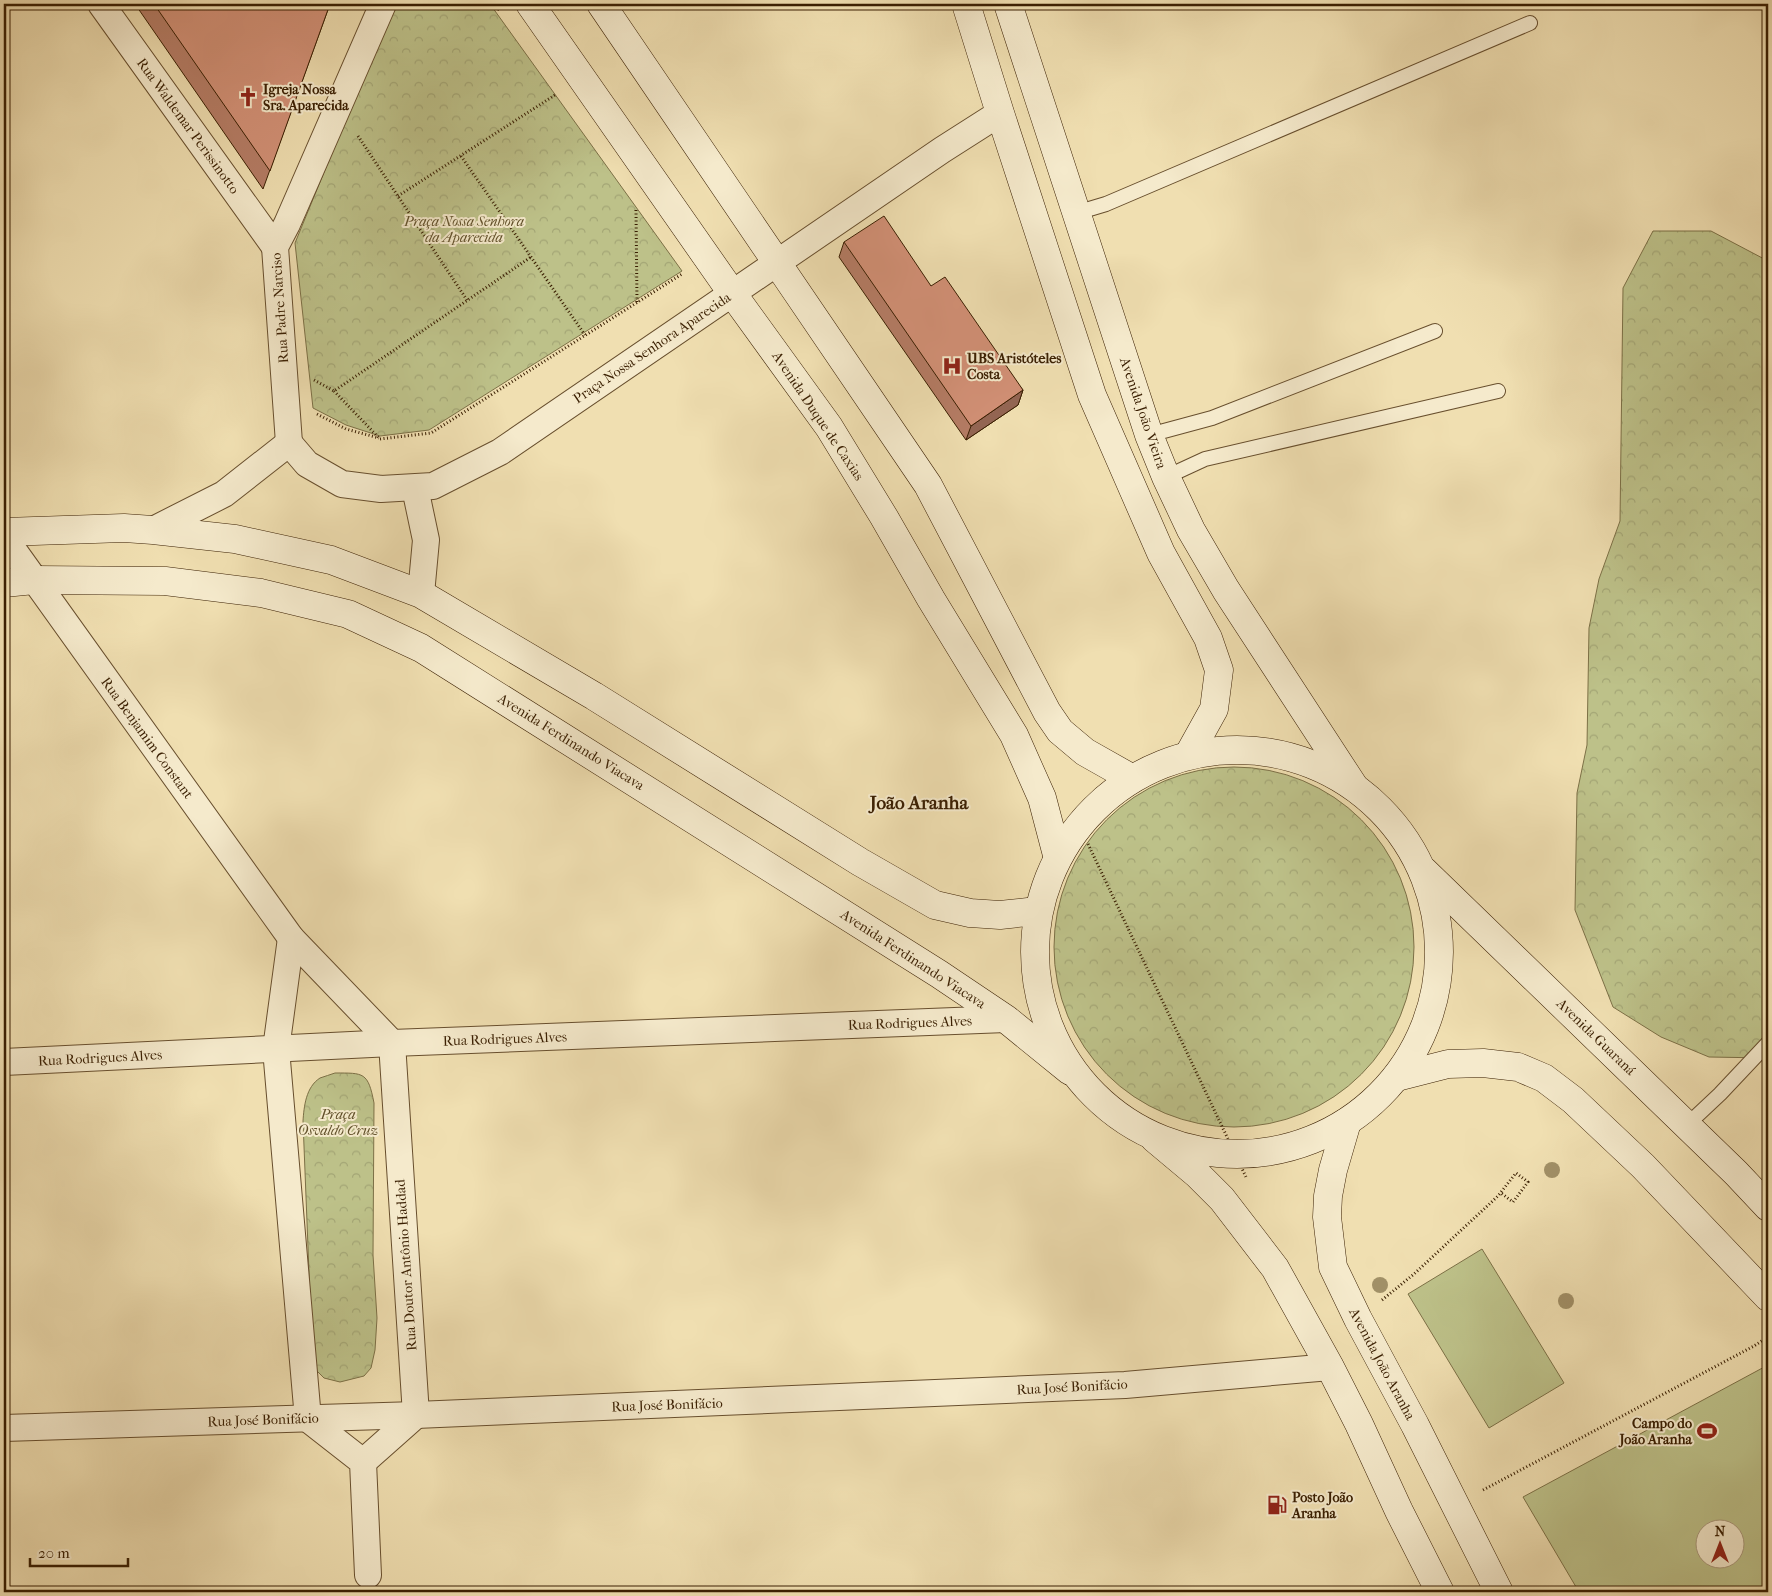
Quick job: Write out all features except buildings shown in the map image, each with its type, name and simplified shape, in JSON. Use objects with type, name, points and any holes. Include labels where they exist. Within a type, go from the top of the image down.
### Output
[{"type":"street","name":"Rua Waldemar Perissinotto","points":[[101,4],[275,247]]},
{"type":"street","name":"Rua Padre Narciso","points":[[289,443],[275,247],[287,224],[383,4]]},
{"type":"street","name":"Avenida Duque de Caxias","points":[[530,4],[732,294],[828,427],[884,517],[1014,736],[1042,798],[1057,855]]},
{"type":"street","points":[[601,4],[928,485],[1047,712],[1060,731],[1085,752],[1131,778]]},
{"type":"street","points":[[966,4],[1092,395],[1161,553],[1208,638],[1219,670],[1214,709],[1189,754]]},
{"type":"street","name":"Avenida João Vieira","points":[[1008,4],[1150,435],[1166,477],[1191,530],[1226,590],[1354,786]]},
{"type":"street","name":"Praça Nossa Senhora Aparecida","points":[[289,443],[307,464],[342,484],[381,489],[415,488],[433,486],[460,474],[500,452],[942,150],[1000,114]]},
{"type":"street","points":[[154,530],[224,494],[289,443]]},
{"type":"street","points":[[415,488],[426,540],[421,594]]},
{"type":"street","points":[[4,532],[124,528],[154,530],[236,539],[330,560],[421,594],[594,696],[851,857],[935,905],[970,913],[1000,915],[1037,911]]},
{"type":"street","name":"Rua Benjamim Constant","points":[[4,537],[291,938],[392,1044]]},
{"type":"street","name":"Avenida Ferdinando Viacava","points":[[4,584],[34,580],[165,581],[261,593],[348,614],[421,648],[939,974],[1006,1019],[1076,1076]]},
{"type":"street","points":[[1150,1135],[1234,1155],[1293,1146],[1347,1122],[1397,1076],[1425,1029],[1439,977],[1438,922],[1423,869],[1394,823],[1354,786],[1303,760],[1246,750],[1189,754],[1131,778],[1090,811],[1057,855],[1037,911],[1038,997],[1076,1076],[1109,1110],[1150,1135],[1198,1175],[1222,1198],[1275,1268],[1330,1367],[1359,1424],[1399,1512],[1440,1592]]},
{"type":"street","name":"Avenida Guaraná","points":[[1423,869],[1736,1172],[1768,1207]]},
{"type":"street","points":[[291,938],[276,1049],[308,1419],[363,1462],[368,1576]]},
{"type":"street","name":"Rua Rodrigues Alves","points":[[4,1062],[1006,1019]]},
{"type":"street","name":"Rua Doutor Antônio Haddad","points":[[392,1044],[416,1416]]},
{"type":"street","points":[[1397,1076],[1448,1064],[1483,1063],[1518,1067],[1544,1078],[1573,1100],[1643,1166],[1768,1297]]},
{"type":"street","name":"Avenida João Aranha","points":[[1347,1122],[1333,1170],[1328,1196],[1327,1217],[1332,1267],[1499,1592]]},
{"type":"street","points":[[1736,1172],[1768,1180]]},
{"type":"street","name":"Rua José Bonifácio","points":[[4,1428],[416,1416],[1125,1384],[1330,1367]]},
{"type":"street","points":[[363,1462],[416,1416]]},
{"type":"lane","points":[[1076,213],[1106,204],[1530,23]]},
{"type":"lane","points":[[1150,435],[1212,418],[1435,331]]},
{"type":"lane","points":[[1166,477],[1205,459],[1498,390]]},
{"type":"lane","points":[[1687,1125],[1720,1094],[1768,1043]]},
{"type":"path","points":[[494,4],[500,12]]},
{"type":"path","points":[[398,196],[557,94],[552,86]]},
{"type":"path","points":[[557,91],[562,99]]},
{"type":"path","points":[[357,135],[467,300]]},
{"type":"path","points":[[461,156],[585,335]]},
{"type":"path","points":[[637,302],[636,202],[641,210]]},
{"type":"path","points":[[334,390],[531,257]]},
{"type":"path","points":[[311,411],[346,428],[380,439],[431,433],[685,272]]},
{"type":"path","points":[[308,378],[334,390],[380,439]]},
{"type":"path","points":[[1358,1320],[1414,1274],[1501,1193],[1516,1173],[1528,1182],[1513,1202],[1501,1193]]},
{"type":"path","points":[[1478,1493],[1768,1337]]},
{"type":"green space","name":"Praça Nossa Senhora da Aparecida","points":[[393,4],[490,4],[682,271],[429,430],[380,436],[346,425],[313,408],[295,243]]},
{"type":"green space","points":[[1653,231],[1711,231],[1768,261],[1767,1058],[1709,1057],[1661,1037],[1613,1007],[1575,910],[1577,793],[1587,745],[1589,628],[1599,579],[1620,521],[1623,288]]},
{"type":"green space","points":[[1234,767],[1269,771],[1303,781],[1334,798],[1361,820],[1383,847],[1400,878],[1410,912],[1414,947],[1410,982],[1400,1016],[1383,1047],[1361,1074],[1334,1096],[1303,1113],[1269,1123],[1234,1127],[1199,1123],[1165,1113],[1134,1096],[1107,1074],[1085,1047],[1068,1016],[1058,982],[1054,947],[1058,912],[1068,878],[1085,847],[1107,820],[1134,798],[1165,781],[1199,771]]},
{"type":"green space","name":"Praça Osvaldo Cruz","points":[[335,1073],[352,1073],[363,1076],[367,1080],[374,1103],[373,1255],[377,1318],[375,1350],[371,1368],[364,1376],[340,1382],[324,1378],[315,1369],[312,1348],[303,1121],[305,1103],[312,1086],[320,1078]]},
{"type":"green space","points":[[1482,1249],[1564,1383],[1489,1428],[1408,1294]]},
{"type":"green space","name":"Campo do João Aranha","points":[[1768,1365],[1768,1592],[1579,1592],[1523,1497]]},
{"type":"place","name":"Igreja Nossa Sra. Aparecida","points":[[248,97]]},
{"type":"place","name":"UBS Aristóteles Costa","points":[[952,366]]},
{"type":"place","name":"Campo do João Aranha","points":[[1707,1431]]},
{"type":"place","name":"Posto João Aranha","points":[[1277,1505]]},
{"type":"district","name":"João Aranha","points":[[919,803]]}]
